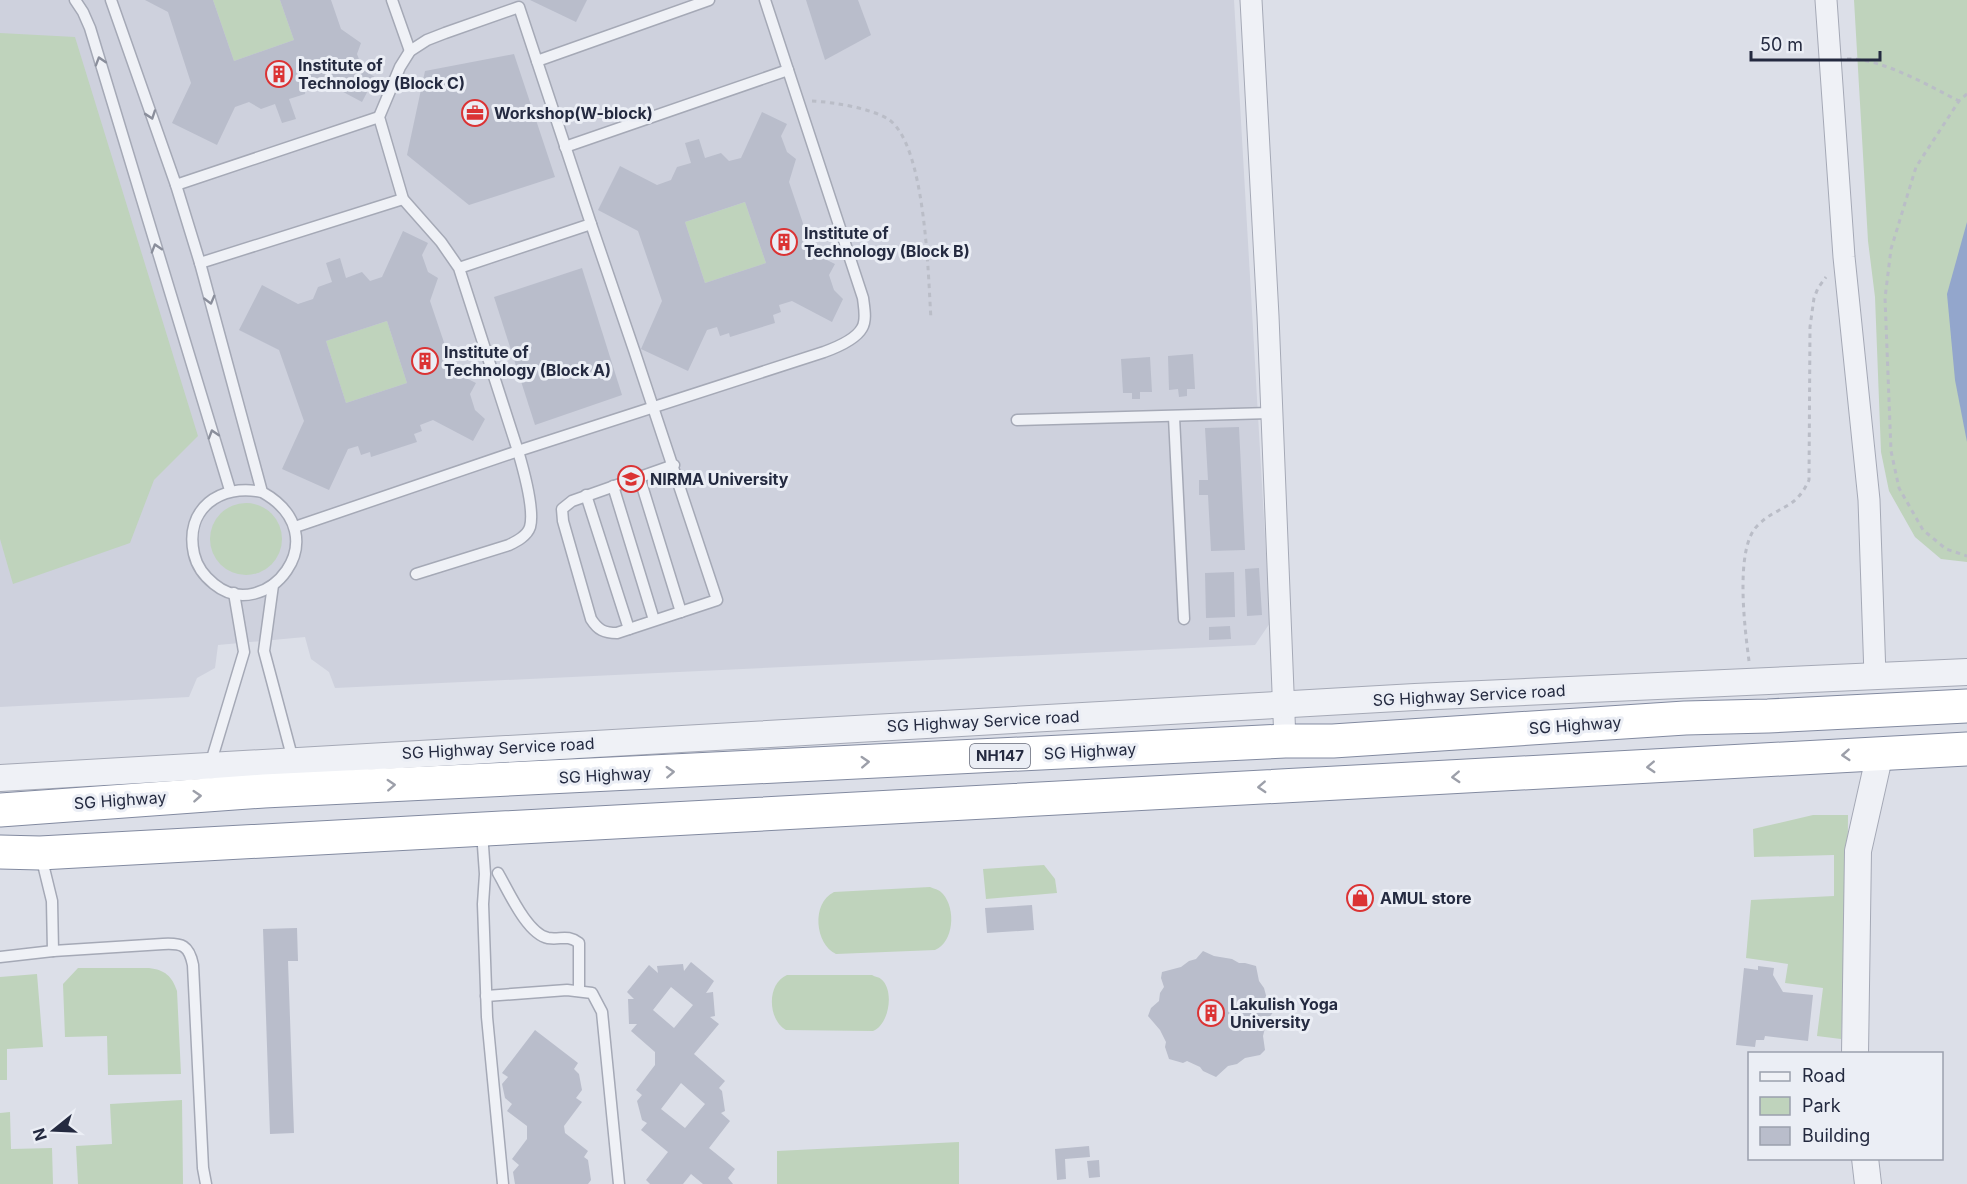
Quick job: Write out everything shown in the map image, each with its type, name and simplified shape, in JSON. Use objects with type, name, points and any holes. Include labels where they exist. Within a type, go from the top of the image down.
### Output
[{"type":"highway","name":"SG Highway","points":[[0,810],[264,791],[1285,741],[1333,741],[1685,718],[1967,706]]},
{"type":"highway","points":[[0,852],[40,853],[1967,749]]},
{"type":"street","points":[[1251,0],[1268,316],[1270,413],[1285,741]]},
{"type":"street","points":[[1826,0],[1844,257],[1869,500],[1875,676]]},
{"type":"street","name":"SG Highway Service road","points":[[0,778],[1284,705],[1967,672]]},
{"type":"street","points":[[1855,1052],[1858,851],[1880,753]]},
{"type":"street","points":[[1865,1160],[1868,1184]]},
{"type":"lane","points":[[75,0],[90,28],[230,490]]},
{"type":"lane","points":[[111,0],[176,185],[200,263],[262,492]]},
{"type":"lane","points":[[392,0],[410,51]]},
{"type":"lane","points":[[537,61],[709,0]]},
{"type":"lane","points":[[295,527],[654,406],[824,352],[844,342],[862,328],[865,312],[863,298],[765,0]]},
{"type":"lane","points":[[416,574],[509,545],[521,539],[530,528],[531,513],[518,451],[459,268],[441,242],[403,199],[380,117],[400,67],[410,51],[427,40],[518,4],[674,465],[717,600],[617,633],[606,633],[597,629],[591,619],[561,515],[562,509],[566,504],[586,495],[674,465]]},
{"type":"lane","points":[[565,147],[788,70]]},
{"type":"lane","points":[[176,185],[380,117]]},
{"type":"lane","points":[[200,263],[403,199]]},
{"type":"lane","points":[[459,268],[591,224]]},
{"type":"lane","points":[[1017,420],[1270,413]]},
{"type":"lane","points":[[1174,417],[1184,619]]},
{"type":"lane","points":[[639,476],[681,612]]},
{"type":"lane","points":[[613,486],[654,620]]},
{"type":"lane","points":[[246,488],[262,492],[277,500],[288,512],[295,527],[297,544],[293,560],[285,574],[273,585],[261,591],[247,594],[234,593],[217,587],[204,576],[195,560],[192,543],[194,526],[201,510],[214,498],[230,490],[246,488]]},
{"type":"lane","points":[[586,495],[629,629]]},
{"type":"lane","points":[[273,585],[264,651],[293,760]]},
{"type":"lane","points":[[210,765],[244,652],[234,593]]},
{"type":"lane","points":[[482,829],[485,874],[483,904],[486,996],[503,1184]]},
{"type":"lane","points":[[40,853],[52,901],[53,951]]},
{"type":"lane","points":[[498,873],[527,922],[537,933],[546,938],[571,938],[579,943],[579,991]]},
{"type":"lane","points":[[0,957],[53,951],[176,944],[186,947],[193,965],[203,1168],[206,1184]]},
{"type":"lane","points":[[486,996],[567,990],[592,993],[602,1012],[619,1184]]},
{"type":"path","points":[[1830,60],[1859,59],[1907,75],[1959,101]]},
{"type":"path","points":[[1967,94],[1959,101],[1916,167],[1891,249],[1885,298],[1891,451],[1899,488],[1923,530],[1946,549],[1967,556]]},
{"type":"path","points":[[798,100],[840,103],[889,120],[898,129],[913,166],[924,217],[931,319]]},
{"type":"path","points":[[1751,681],[1745,629],[1744,557],[1748,540],[1758,525],[1792,504],[1803,493],[1809,480],[1810,327],[1814,298],[1826,277]]},
{"type":"shaded area","name":"NIRMA University","points":[[0,0],[1234,0],[1270,623],[1255,645],[335,688],[329,672],[311,659],[305,637],[218,645],[215,668],[197,678],[189,697],[0,707]]},
{"type":"green space","points":[[213,0],[280,0],[294,40],[234,61]]},
{"type":"green space","points":[[1854,0],[1967,0],[1967,562],[1941,559],[1915,537],[1889,491],[1881,452],[1875,297],[1868,241]]},
{"type":"green space","points":[[0,33],[75,37],[198,436],[154,480],[130,543],[13,584],[0,539]]},
{"type":"green space","points":[[745,202],[766,263],[705,283],[685,222]]},
{"type":"green space","points":[[387,321],[407,383],[346,403],[326,341]]},
{"type":"green space","points":[[246,503],[266,509],[276,519],[282,539],[276,559],[266,569],[246,575],[226,569],[216,559],[210,539],[216,519],[226,509]]},
{"type":"green space","points":[[1813,815],[1848,815],[1847,922],[1841,1039],[1817,1036],[1823,988],[1785,983],[1788,964],[1746,958],[1751,900],[1834,896],[1834,855],[1754,857],[1753,829]]},
{"type":"green space","points":[[1044,865],[1055,879],[1057,893],[986,899],[983,869]]},
{"type":"green space","points":[[930,887],[943,894],[951,916],[951,925],[946,940],[935,950],[836,954],[824,942],[820,933],[819,914],[827,897],[834,892]]},
{"type":"green space","points":[[78,968],[149,968],[164,972],[173,981],[177,991],[181,1074],[108,1075],[107,1036],[65,1037],[63,984]]},
{"type":"green space","points":[[37,974],[43,1047],[7,1049],[7,1080],[0,1080],[0,977]]},
{"type":"green space","points":[[787,975],[872,975],[879,978],[885,984],[889,999],[883,1022],[873,1031],[786,1030],[776,1018],[772,1002],[775,986]]},
{"type":"green space","points":[[182,1100],[183,1184],[78,1184],[76,1146],[112,1144],[110,1104]]},
{"type":"green space","points":[[10,1112],[11,1149],[52,1148],[53,1184],[0,1184],[0,1113]]},
{"type":"green space","points":[[959,1142],[959,1184],[777,1184],[777,1151]]},
{"type":"water","points":[[1967,222],[1967,442],[1955,380],[1947,294]]},
{"type":"building","name":"Institute of Technology (Block C)","points":[[145,0],[213,0],[234,61],[294,40],[280,0],[331,0],[341,29],[361,43],[357,54],[363,70],[375,77],[362,102],[317,78],[306,82],[305,94],[289,99],[296,119],[282,123],[275,104],[261,109],[249,102],[235,107],[217,145],[172,123],[191,83],[168,12]]},
{"type":"building","points":[[530,0],[587,0],[576,22]]},
{"type":"building","points":[[806,0],[858,0],[871,35],[825,60]]},
{"type":"building","name":"Workshop(W-block)","points":[[514,54],[555,177],[469,205],[407,155],[425,71]]},
{"type":"building","name":"Institute of Technology (Block B)","points":[[762,112],[787,124],[781,136],[787,152],[796,159],[789,182],[813,253],[835,264],[829,275],[834,290],[843,299],[832,322],[792,301],[779,305],[781,312],[773,315],[775,323],[730,337],[729,333],[720,336],[717,327],[707,330],[688,371],[641,349],[662,301],[638,231],[598,210],[620,166],[657,185],[671,180],[677,167],[691,163],[685,143],[699,139],[705,158],[721,153],[729,161],[741,158]],"holes":[[[745,202],[766,263],[705,283],[685,222]]]},
{"type":"building","name":"Institute of Technology (Block A)","points":[[403,231],[428,243],[422,255],[428,272],[438,278],[430,301],[454,372],[476,383],[470,394],[475,410],[485,419],[473,441],[433,420],[420,425],[422,431],[414,434],[417,442],[371,457],[370,452],[361,455],[358,446],[348,449],[329,490],[282,469],[304,421],[279,350],[239,330],[262,285],[298,304],[313,299],[318,287],[332,282],[326,263],[340,258],[346,278],[362,272],[370,281],[382,277]],"holes":[[[387,321],[407,383],[346,403],[326,341]]]},
{"type":"building","points":[[582,268],[622,395],[535,425],[494,297]]},
{"type":"building","points":[[1193,354],[1195,389],[1187,389],[1187,396],[1179,397],[1178,389],[1169,390],[1168,356]]},
{"type":"building","points":[[1150,357],[1152,392],[1140,392],[1140,399],[1132,399],[1132,393],[1123,393],[1121,359]]},
{"type":"building","points":[[1239,427],[1245,550],[1211,551],[1208,495],[1199,495],[1199,480],[1208,480],[1205,428]]},
{"type":"building","points":[[1259,568],[1262,615],[1247,616],[1245,569]]},
{"type":"building","points":[[1234,572],[1235,617],[1206,618],[1205,573]]},
{"type":"building","points":[[1230,626],[1231,639],[1209,640],[1209,627]]},
{"type":"building","points":[[1032,905],[1034,930],[987,933],[985,908]]},
{"type":"building","points":[[297,928],[298,961],[288,961],[294,1133],[270,1134],[263,929]]},
{"type":"building","name":"Lakulish Yoga University","points":[[1203,951],[1214,956],[1256,966],[1259,981],[1275,1010],[1267,1020],[1263,1036],[1265,1050],[1260,1055],[1245,1058],[1237,1064],[1228,1066],[1216,1077],[1187,1061],[1183,1063],[1169,1059],[1165,1047],[1166,1042],[1160,1030],[1148,1016],[1151,1008],[1159,1001],[1164,987],[1162,972],[1181,967],[1196,959]]},
{"type":"building","points":[[691,962],[714,981],[706,993],[713,992],[715,1016],[710,1017],[719,1024],[694,1054],[725,1081],[719,1088],[722,1091],[725,1111],[721,1113],[730,1121],[709,1148],[735,1169],[728,1178],[733,1184],[703,1184],[691,1174],[683,1184],[650,1184],[646,1180],[668,1152],[641,1130],[647,1123],[642,1120],[637,1101],[642,1095],[636,1090],[655,1065],[655,1052],[631,1031],[637,1024],[629,1024],[628,999],[634,999],[627,992],[649,965],[658,973],[657,966],[683,964],[684,971]],"holes":[[[671,987],[693,1005],[674,1028],[653,1010]],[[681,1083],[705,1104],[685,1128],[661,1109]]]},
{"type":"building","points":[[1758,966],[1774,968],[1773,975],[1783,992],[1813,995],[1808,1041],[1765,1036],[1764,1040],[1756,1040],[1755,1047],[1736,1045],[1744,968],[1758,970]]},
{"type":"building","points":[[535,1030],[578,1063],[574,1069],[579,1074],[582,1090],[576,1098],[582,1102],[564,1126],[565,1133],[588,1151],[584,1157],[588,1160],[591,1180],[588,1184],[515,1184],[513,1172],[519,1165],[512,1159],[527,1139],[527,1126],[507,1111],[512,1104],[505,1098],[502,1084],[508,1077],[502,1073]]},
{"type":"building","points":[[1089,1146],[1090,1157],[1065,1159],[1066,1179],[1057,1180],[1055,1149]]},
{"type":"building","points":[[1099,1160],[1100,1177],[1089,1178],[1087,1161]]},
{"type":"place","name":"Institute of Technology (Block C)","points":[[279,74]]},
{"type":"place","name":"Workshop(W-block)","points":[[475,113]]},
{"type":"place","name":"Institute of Technology (Block B)","points":[[784,242]]},
{"type":"place","name":"Institute of Technology (Block A)","points":[[425,361]]},
{"type":"place","name":"NIRMA University","points":[[631,479]]},
{"type":"place","name":"AMUL store","points":[[1360,898]]},
{"type":"place","name":"Lakulish Yoga University","points":[[1211,1013]]}]
